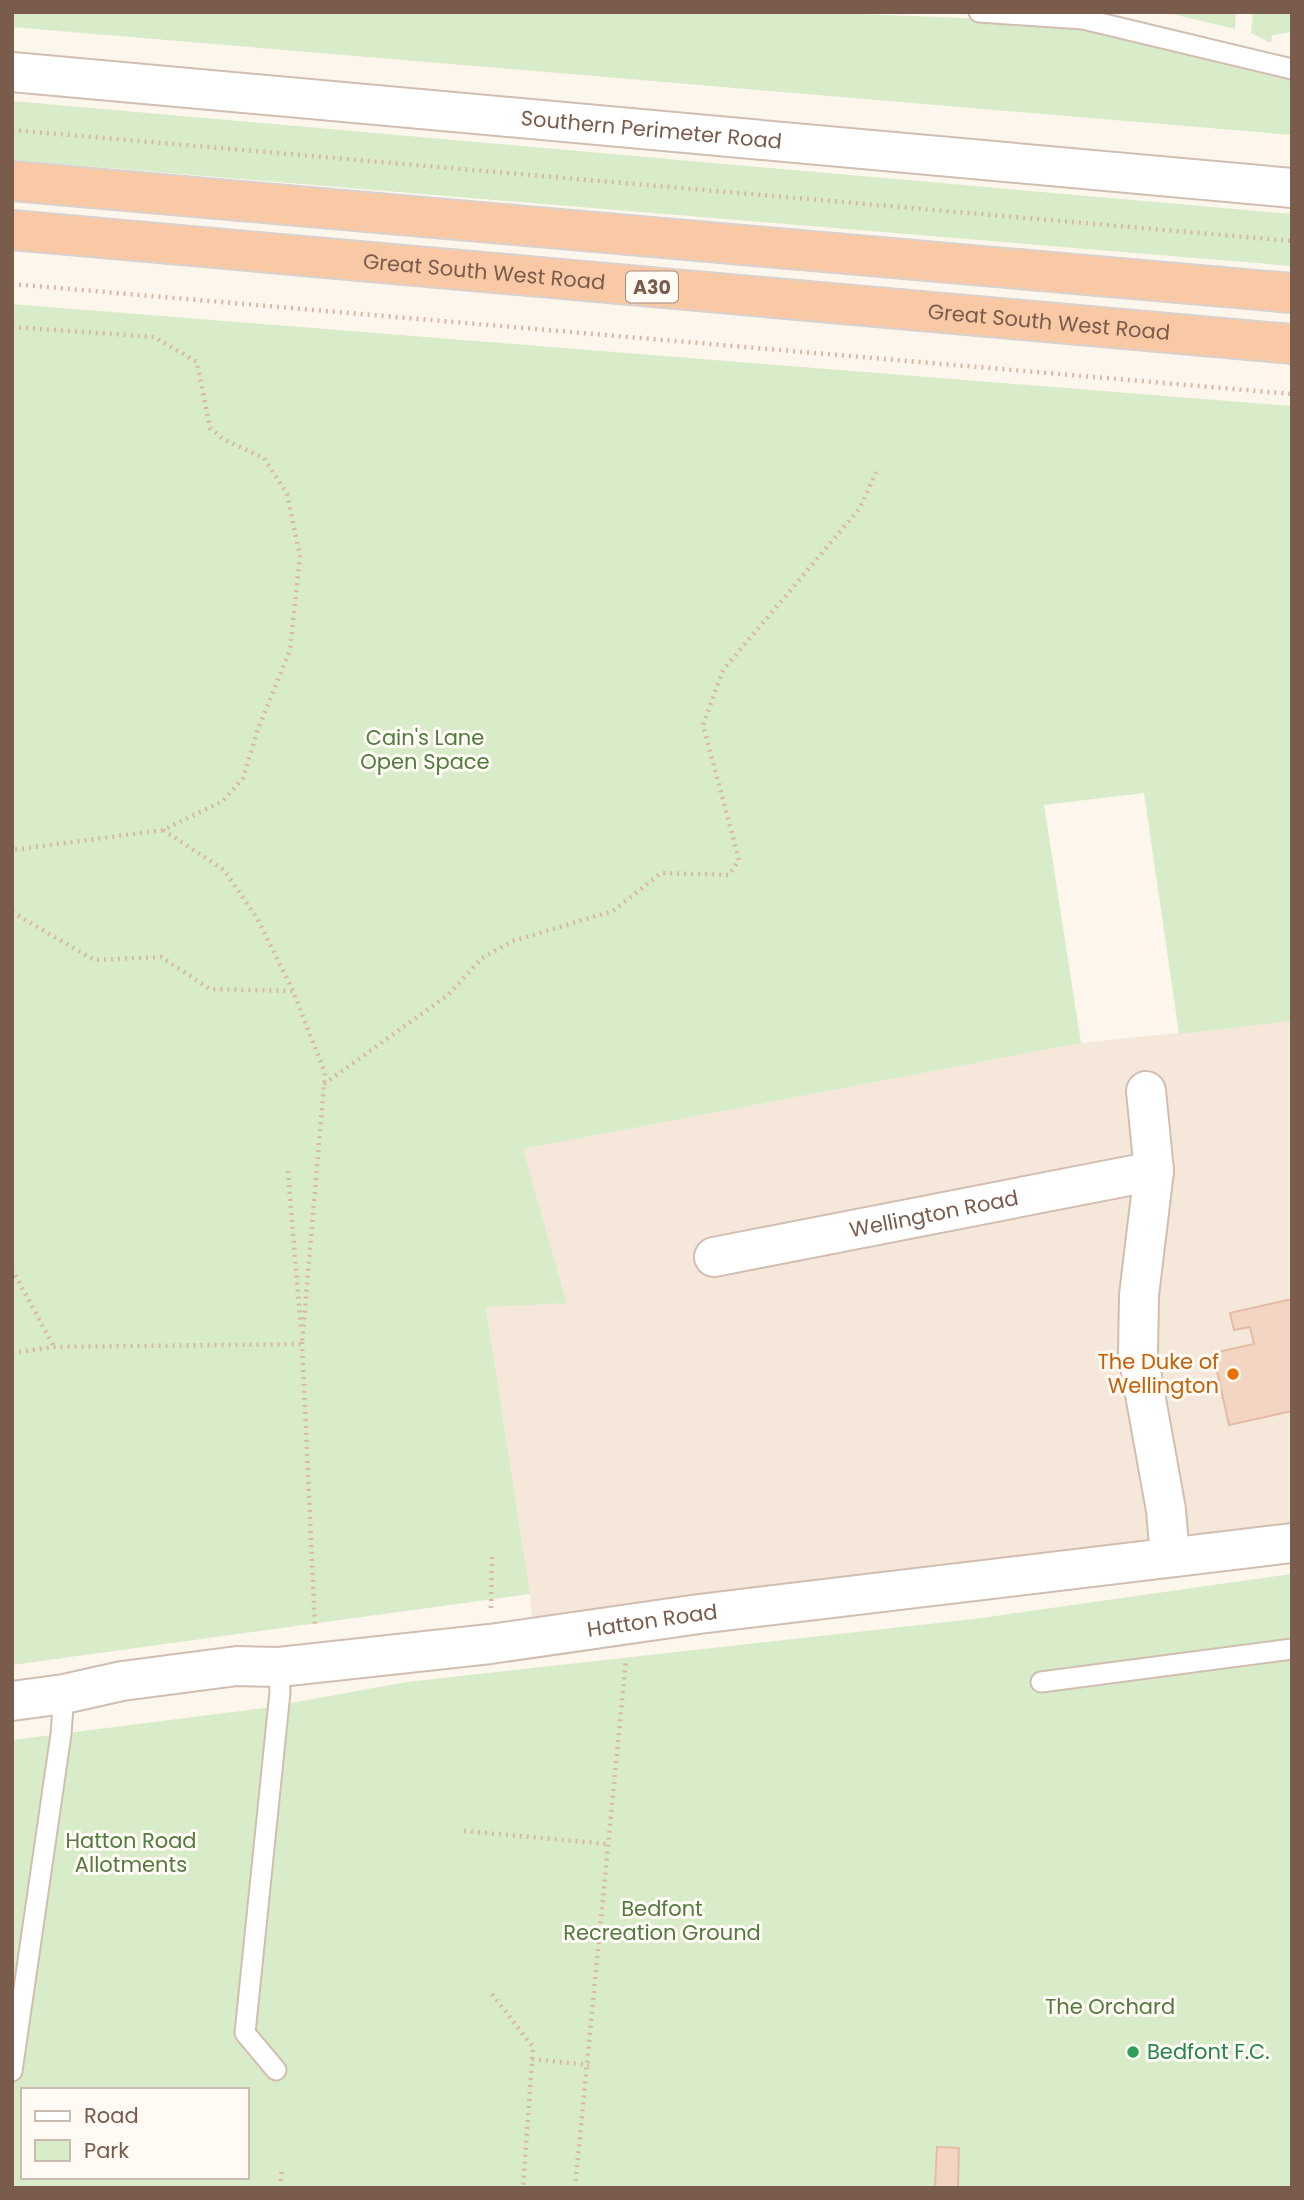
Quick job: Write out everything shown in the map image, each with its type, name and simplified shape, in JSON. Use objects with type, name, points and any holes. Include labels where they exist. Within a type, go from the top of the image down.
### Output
[{"type":"highway","points":[[12,181],[1292,293]]},
{"type":"highway","name":"Great South West Road","points":[[12,230],[1292,344]]},
{"type":"street","name":"Southern Perimeter Road","points":[[12,72],[1292,188]]},
{"type":"street","points":[[1146,1091],[1154,1171],[1139,1296],[1138,1355],[1166,1510],[1170,1557]]},
{"type":"street","name":"Wellington Road","points":[[714,1257],[1154,1171]]},
{"type":"street","name":"Hatton Road","points":[[12,1701],[64,1695],[122,1681],[237,1666],[279,1667],[490,1644],[628,1624],[1292,1543]]},
{"type":"lane","points":[[979,12],[1083,19],[1292,69]]},
{"type":"lane","points":[[1041,1682],[1292,1649]]},
{"type":"lane","points":[[276,2070],[245,2033],[280,1692],[279,1667]]},
{"type":"lane","points":[[12,2071],[61,1734],[64,1695]]},
{"type":"path","points":[[12,130],[1292,241]]},
{"type":"path","points":[[12,284],[1292,394]]},
{"type":"path","points":[[12,327],[154,337],[197,362],[210,428],[223,439],[264,458],[287,494],[300,556],[290,650],[258,729],[243,778],[223,801],[163,830],[12,850]]},
{"type":"path","points":[[324,1084],[448,995],[482,958],[513,941],[613,911],[661,873],[729,875],[740,860],[703,724],[723,670],[860,508],[876,472]]},
{"type":"path","points":[[163,830],[224,870],[257,918],[293,992],[325,1073],[302,1343]]},
{"type":"path","points":[[12,912],[94,960],[161,957],[210,989],[293,992]]},
{"type":"path","points":[[288,1171],[302,1343],[317,1663]]},
{"type":"path","points":[[12,1269],[54,1347]]},
{"type":"path","points":[[12,1353],[54,1347],[302,1343]]},
{"type":"path","points":[[490,1644],[492,1558]]},
{"type":"path","points":[[575,2188],[589,2065],[628,1624]]},
{"type":"path","points":[[464,1831],[608,1844]]},
{"type":"path","points":[[492,1994],[533,2047],[523,2188]]},
{"type":"path","points":[[532,2059],[589,2065]]},
{"type":"path","points":[[280,2188],[282,2168]]},
{"type":"shaded area","points":[[1292,1021],[1292,1551],[533,1637],[530,1594],[486,1306],[567,1302],[523,1149],[1081,1043]]},
{"type":"green space","points":[[12,12],[811,12],[1062,22],[1292,74],[1292,135],[12,27]]},
{"type":"green space","points":[[1164,12],[1236,12],[1235,29]]},
{"type":"green space","points":[[1253,12],[1292,12],[1292,32],[1272,35],[1271,43],[1251,33]]},
{"type":"green space","points":[[12,101],[1292,214],[1292,266],[12,160]]},
{"type":"green space","name":"Cain's Lane Open Space","points":[[12,304],[1292,406],[1292,1021],[1179,1034],[1144,793],[1044,805],[1081,1043],[523,1149],[567,1303],[486,1307],[530,1594],[12,1665]]},
{"type":"green space","points":[[1292,1574],[1292,2188],[12,2188],[12,1740],[264,1708],[406,1682],[974,1619]]},
{"type":"building","points":[[1292,1299],[1292,1411],[1229,1425],[1213,1353],[1254,1344],[1250,1327],[1234,1330],[1230,1313]]},
{"type":"building","points":[[937,2147],[959,2148],[958,2188],[935,2188]]},
{"type":"place","name":"The Duke of Wellington","points":[[1233,1374]]},
{"type":"place","name":"Bedfont F.C.","points":[[1133,2052]]},
{"type":"park label","name":"Hatton Road Allotments","points":[[131,1853]]},
{"type":"park label","name":"Bedfont Recreation Ground","points":[[662,1921]]},
{"type":"park label","name":"The Orchard","points":[[1110,2007]]}]
